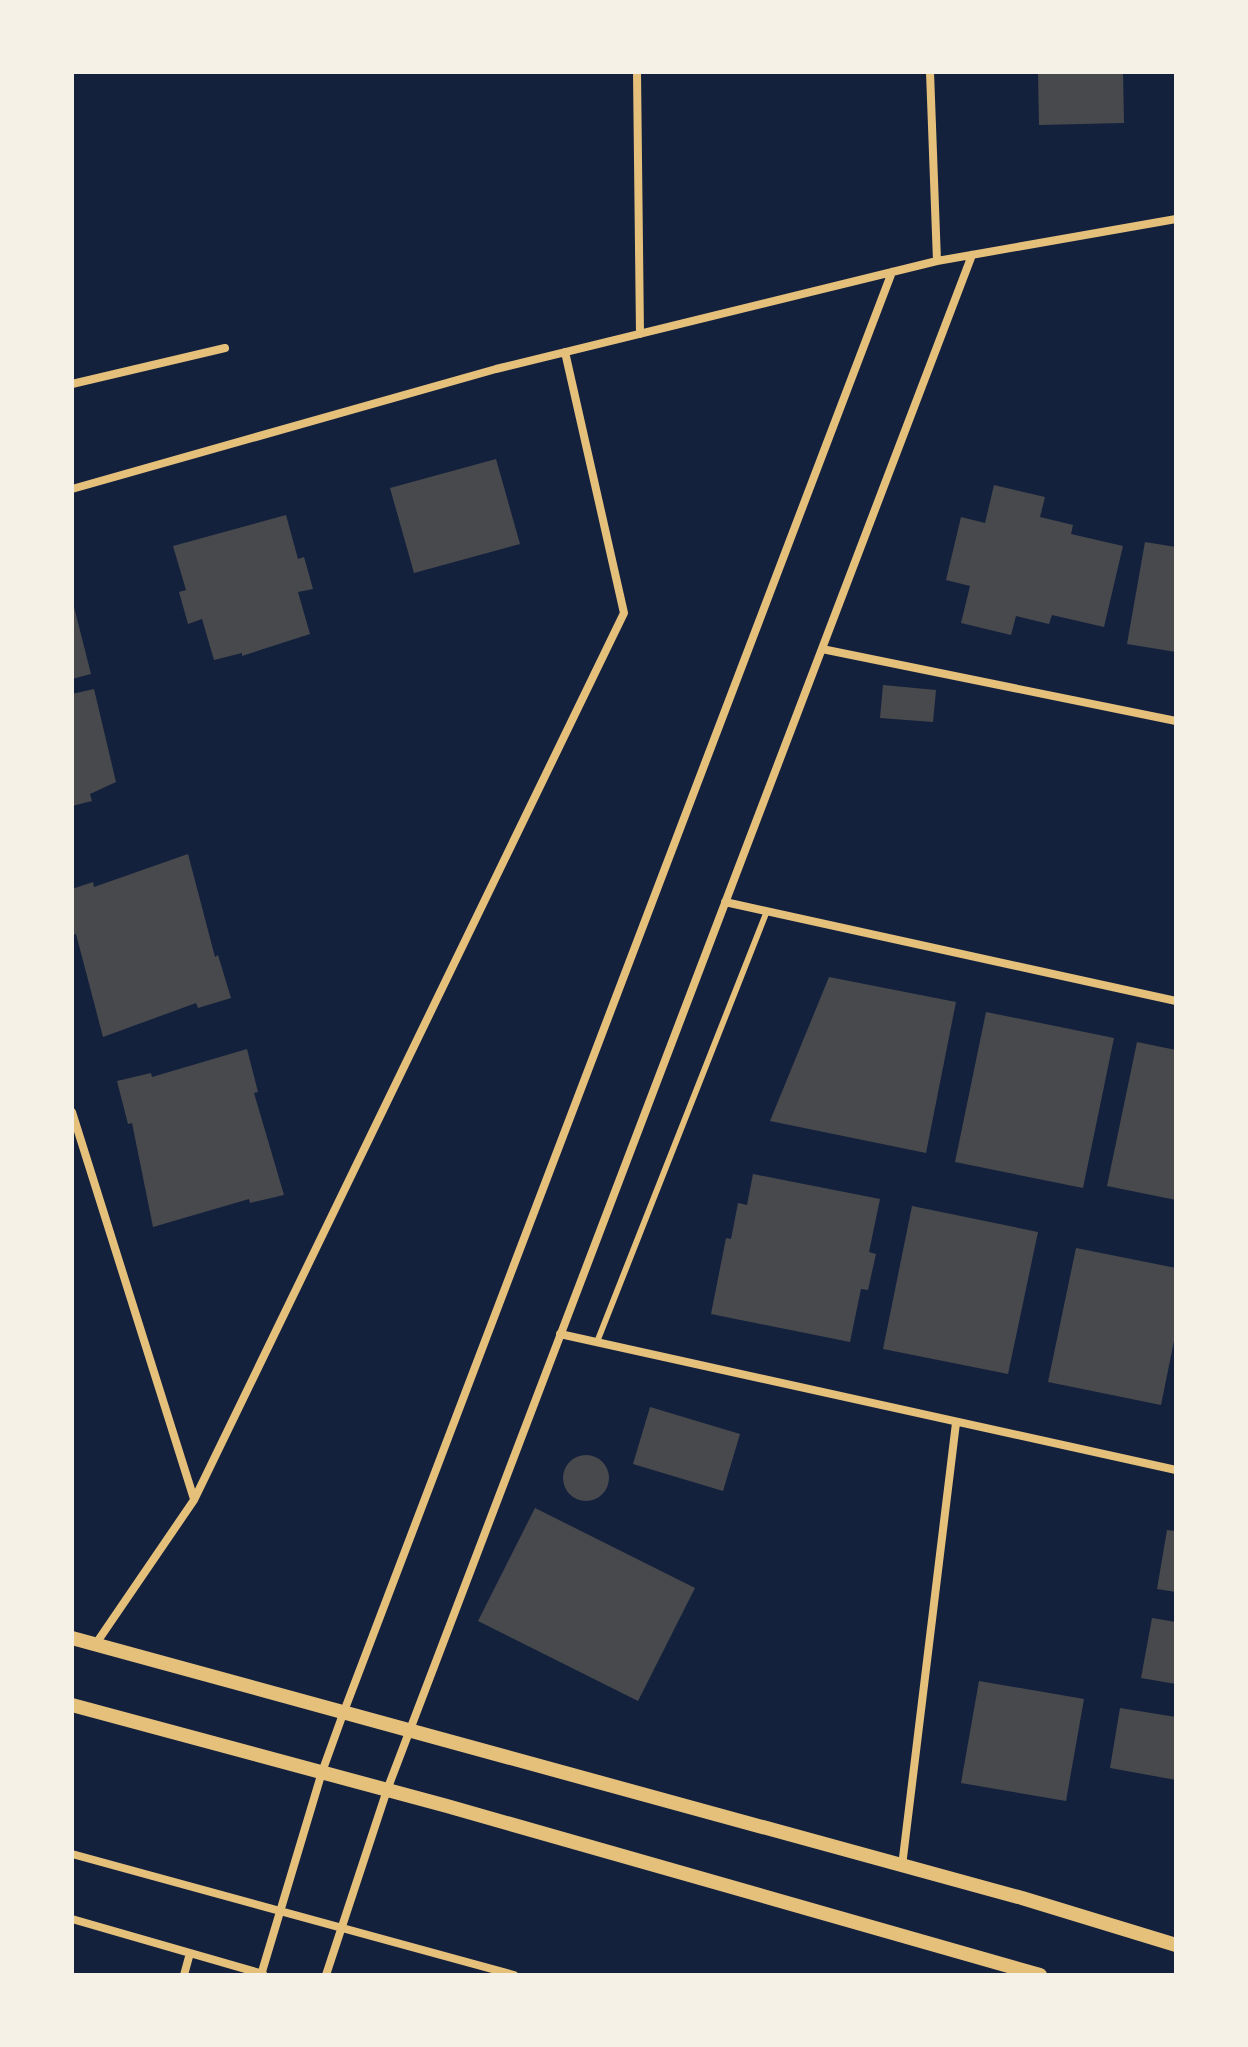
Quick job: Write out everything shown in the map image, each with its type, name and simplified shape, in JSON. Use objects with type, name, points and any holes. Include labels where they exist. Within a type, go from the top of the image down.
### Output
[{"type":"street","points":[[637,72],[640,334]]},
{"type":"street","points":[[930,72],[937,261]]},
{"type":"street","points":[[72,489],[565,352],[892,272],[937,261],[1176,219]]},
{"type":"street","points":[[326,1975],[387,1790],[972,255]]},
{"type":"street","points":[[72,1919],[263,1975],[322,1772],[343,1714],[892,272]]},
{"type":"street","points":[[72,384],[225,348]]},
{"type":"street","points":[[95,1645],[194,1500],[624,613],[565,352]]},
{"type":"street","points":[[822,649],[1176,721]]},
{"type":"street","points":[[725,902],[1176,1001]]},
{"type":"street","points":[[72,1112],[194,1500]]},
{"type":"street","points":[[560,1334],[1176,1470]]},
{"type":"street","points":[[902,1866],[956,1423]]},
{"type":"street","points":[[72,1638],[902,1866],[1176,1945]]},
{"type":"street","points":[[72,1705],[387,1790],[1040,1975]]},
{"type":"street","points":[[72,1854],[514,1975]]},
{"type":"street","points":[[184,1975],[190,1953]]},
{"type":"lane","points":[[597,1342],[767,911]]},
{"type":"building","points":[[1038,72],[1123,72],[1124,123],[1039,125]]},
{"type":"building","points":[[496,459],[520,544],[414,573],[390,488]]},
{"type":"building","points":[[994,485],[1045,497],[1040,517],[1073,525],[1071,534],[1123,546],[1104,627],[1052,615],[1049,624],[1016,616],[1011,635],[961,623],[970,586],[946,580],[961,517],[985,523]]},
{"type":"building","points":[[286,515],[298,559],[304,557],[313,589],[298,592],[310,634],[242,656],[242,653],[214,660],[202,619],[188,624],[179,592],[186,590],[173,546]]},
{"type":"building","points":[[1145,542],[1176,547],[1176,652],[1127,644]]},
{"type":"building","points":[[72,599],[91,674],[72,679]]},
{"type":"building","points":[[883,685],[936,690],[933,722],[880,718]]},
{"type":"building","points":[[94,689],[116,782],[90,794],[92,801],[72,806],[72,694]]},
{"type":"building","points":[[188,854],[215,957],[218,955],[231,998],[198,1008],[196,1003],[103,1037],[76,934],[72,935],[72,889],[93,882],[94,887]]},
{"type":"building","points":[[829,977],[956,1002],[926,1153],[770,1121]]},
{"type":"building","points":[[986,1012],[1114,1038],[1083,1188],[955,1162]]},
{"type":"building","points":[[1137,1042],[1176,1050],[1176,1200],[1107,1186]]},
{"type":"building","points":[[247,1049],[258,1092],[254,1093],[284,1195],[250,1203],[249,1199],[153,1227],[132,1123],[128,1124],[117,1081],[151,1073],[152,1077]]},
{"type":"building","points":[[753,1174],[880,1199],[869,1252],[876,1254],[868,1290],[861,1289],[850,1342],[711,1314],[726,1238],[731,1239],[738,1203],[747,1205]]},
{"type":"building","points":[[912,1206],[1038,1232],[1008,1374],[883,1349]]},
{"type":"building","points":[[1076,1248],[1176,1268],[1176,1331],[1161,1405],[1048,1382]]},
{"type":"building","points":[[650,1407],[740,1434],[723,1491],[633,1464]]},
{"type":"building","points":[[586,1455],[602,1462],[609,1478],[602,1494],[586,1501],[570,1494],[563,1478],[570,1462]]},
{"type":"building","points":[[535,1508],[695,1588],[638,1701],[478,1621]]},
{"type":"building","points":[[1167,1530],[1176,1531],[1176,1592],[1157,1589]]},
{"type":"building","points":[[1152,1618],[1176,1622],[1176,1684],[1141,1678]]},
{"type":"building","points":[[979,1681],[1084,1699],[1066,1801],[961,1783]]},
{"type":"building","points":[[1120,1708],[1176,1717],[1176,1780],[1110,1768]]}]
